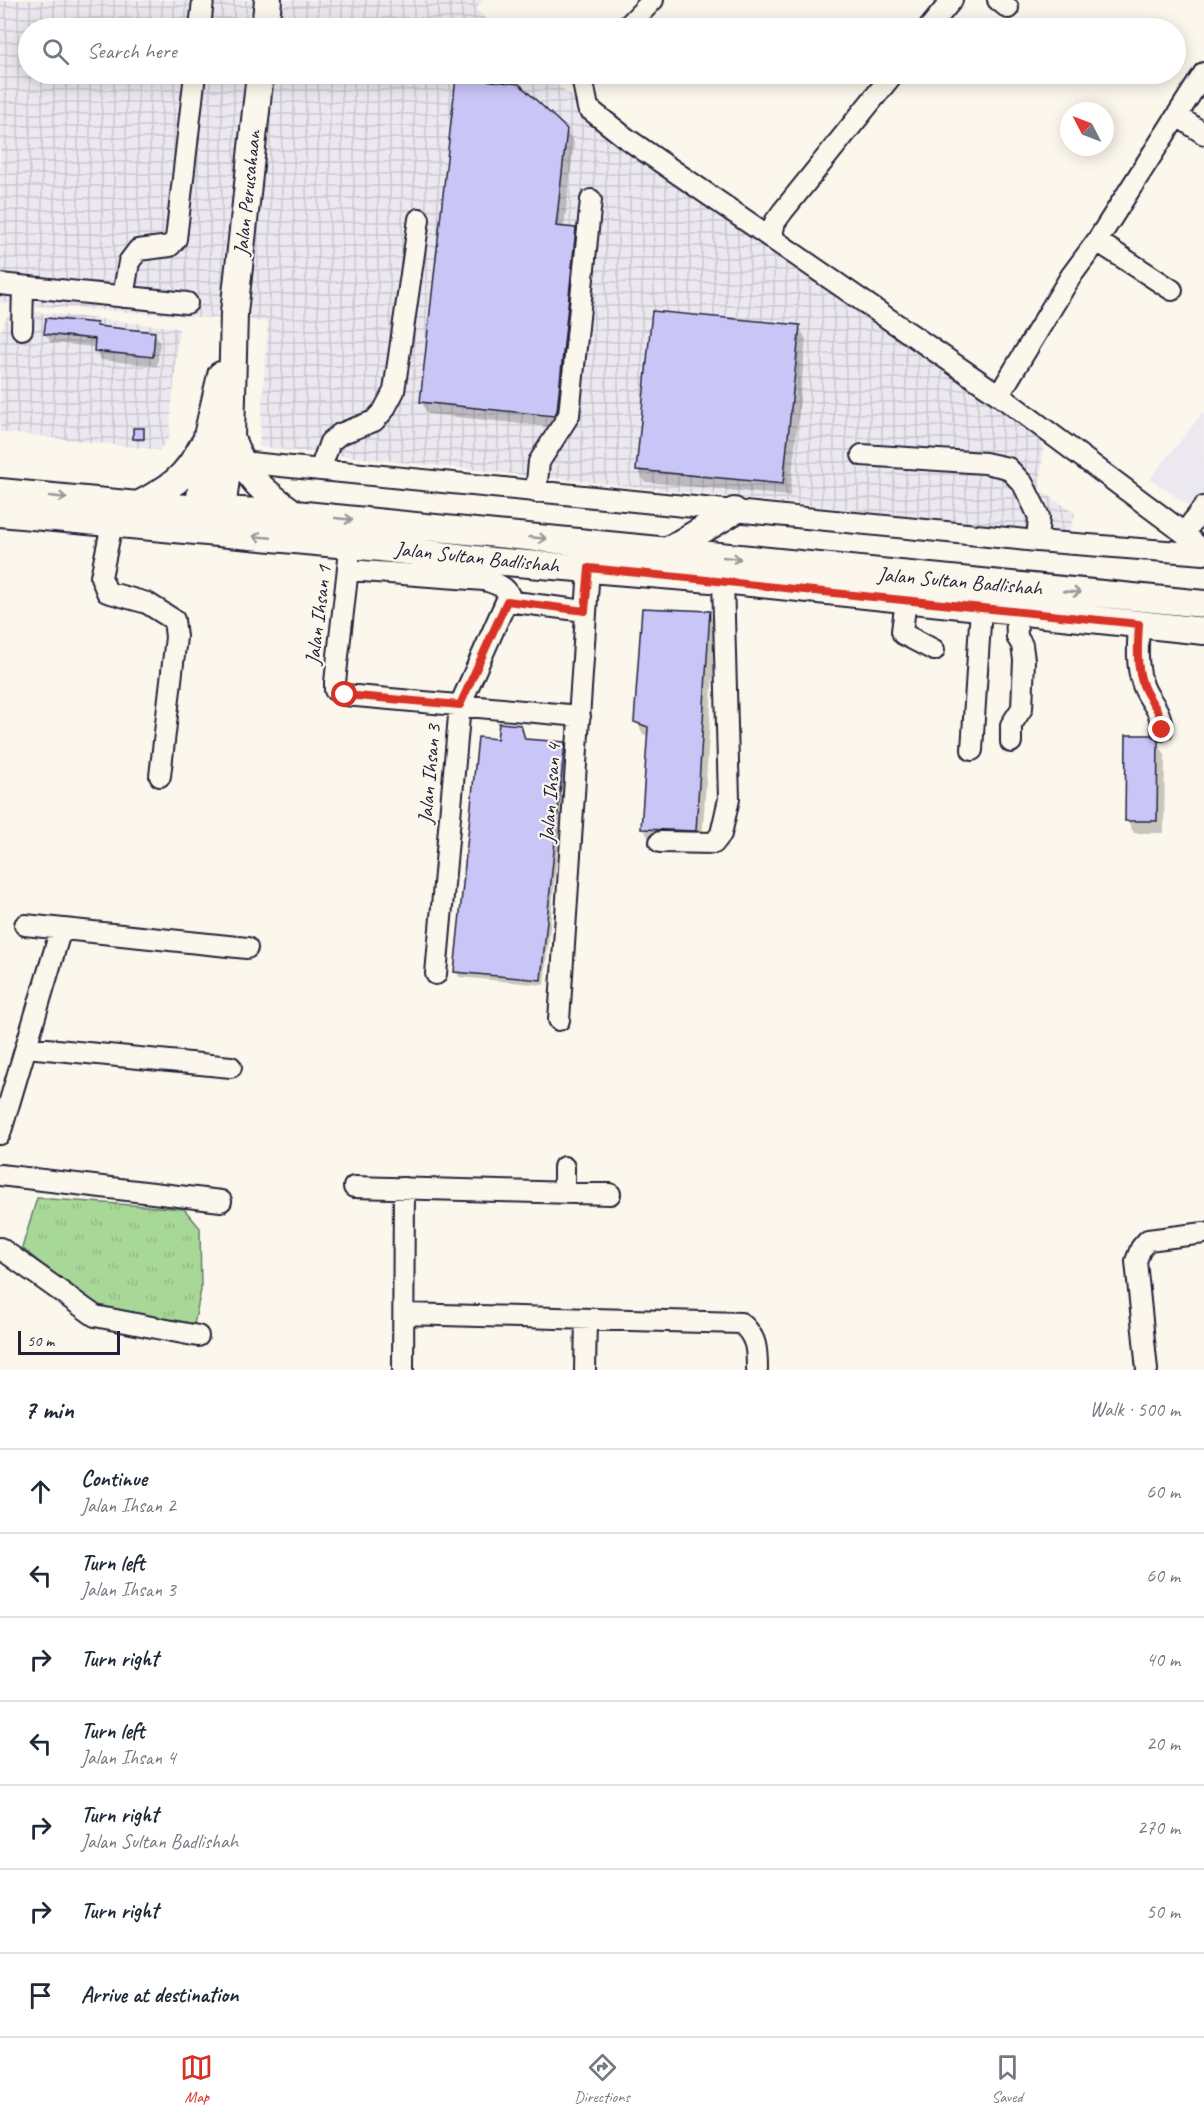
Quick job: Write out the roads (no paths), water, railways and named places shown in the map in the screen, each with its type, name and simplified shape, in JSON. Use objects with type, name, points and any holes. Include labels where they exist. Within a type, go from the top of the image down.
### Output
[{"type":"main road","points":[[266,18],[268,0]]},
{"type":"main road","name":"Jalan Perusahaan","points":[[209,521],[259,84]]},
{"type":"main road","points":[[138,505],[167,489],[219,437],[267,494],[295,514]]},
{"type":"main road","name":"Jalan Sultan Badlishah","points":[[0,492],[138,505],[209,521],[350,545],[492,561],[723,580],[1204,631]]},
{"type":"main road","points":[[667,551],[734,511]]},
{"type":"main road","name":"Jalan Sultan Badlishah","points":[[0,513],[112,524],[209,521],[295,514],[1204,604]]},
{"type":"street","points":[[201,18],[203,0]]},
{"type":"street","points":[[636,18],[653,0]]},
{"type":"street","points":[[937,18],[952,0]]},
{"type":"street","points":[[999,395],[1071,276],[1097,241],[1204,73]]},
{"type":"street","points":[[123,297],[129,262],[138,250],[170,246],[176,239],[194,84]]},
{"type":"street","points":[[583,84],[588,108],[626,138],[999,395],[1184,533],[1204,553]]},
{"type":"street","points":[[771,238],[775,222],[885,84]]},
{"type":"street","points":[[1178,116],[1204,134]]},
{"type":"street","points":[[536,492],[539,462],[568,415],[591,200]]},
{"type":"street","points":[[320,470],[330,442],[340,434],[374,422],[384,410],[394,391],[419,219]]},
{"type":"street","points":[[1097,241],[1172,290]]},
{"type":"street","points":[[0,284],[187,303]]},
{"type":"street","points":[[22,329],[23,287]]},
{"type":"street","points":[[862,455],[985,463],[1008,468],[1023,484],[1035,506],[1039,517],[1037,541]]},
{"type":"street","points":[[241,462],[1037,541],[1204,553]]},
{"type":"street","points":[[1184,533],[1204,507]]},
{"type":"street","points":[[112,524],[101,577],[106,592],[147,603],[174,620],[176,637],[160,776]]},
{"type":"street","name":"Jalan Ihsan 1","points":[[350,545],[349,570],[334,682],[336,690],[345,695],[460,705]]},
{"type":"street","name":"Jalan Ihsan 4","points":[[559,1020],[589,568]]},
{"type":"street","points":[[349,570],[484,580],[498,584],[507,595],[585,611]]},
{"type":"street","points":[[660,842],[714,843],[721,834],[729,799],[723,580]]},
{"type":"street","name":"Jalan Ihsan 3","points":[[436,974],[460,705],[507,595]]},
{"type":"street","points":[[906,600],[903,634],[934,650]]},
{"type":"street","points":[[972,750],[981,607]]},
{"type":"street","points":[[1011,742],[1011,725],[1022,708],[1024,660],[1022,645],[1017,637],[1016,611]]},
{"type":"street","points":[[1139,624],[1138,657],[1142,682],[1161,717],[1162,730]]},
{"type":"street","points":[[460,705],[580,716]]},
{"type":"street","points":[[25,925],[247,948]]},
{"type":"street","points":[[0,1134],[61,929]]},
{"type":"street","points":[[26,1047],[231,1067]]},
{"type":"street","points":[[564,1167],[564,1192]]},
{"type":"street","points":[[0,1175],[221,1201]]},
{"type":"street","points":[[354,1187],[610,1194]]},
{"type":"street","points":[[403,1370],[404,1188]]},
{"type":"street","points":[[1147,1370],[1136,1261],[1141,1248],[1148,1240],[1204,1233]]},
{"type":"street","points":[[0,1248],[95,1316],[198,1336]]},
{"type":"street","points":[[404,1314],[741,1323],[751,1332],[757,1345],[757,1370]]},
{"type":"street","points":[[585,1370],[586,1319]]}]
